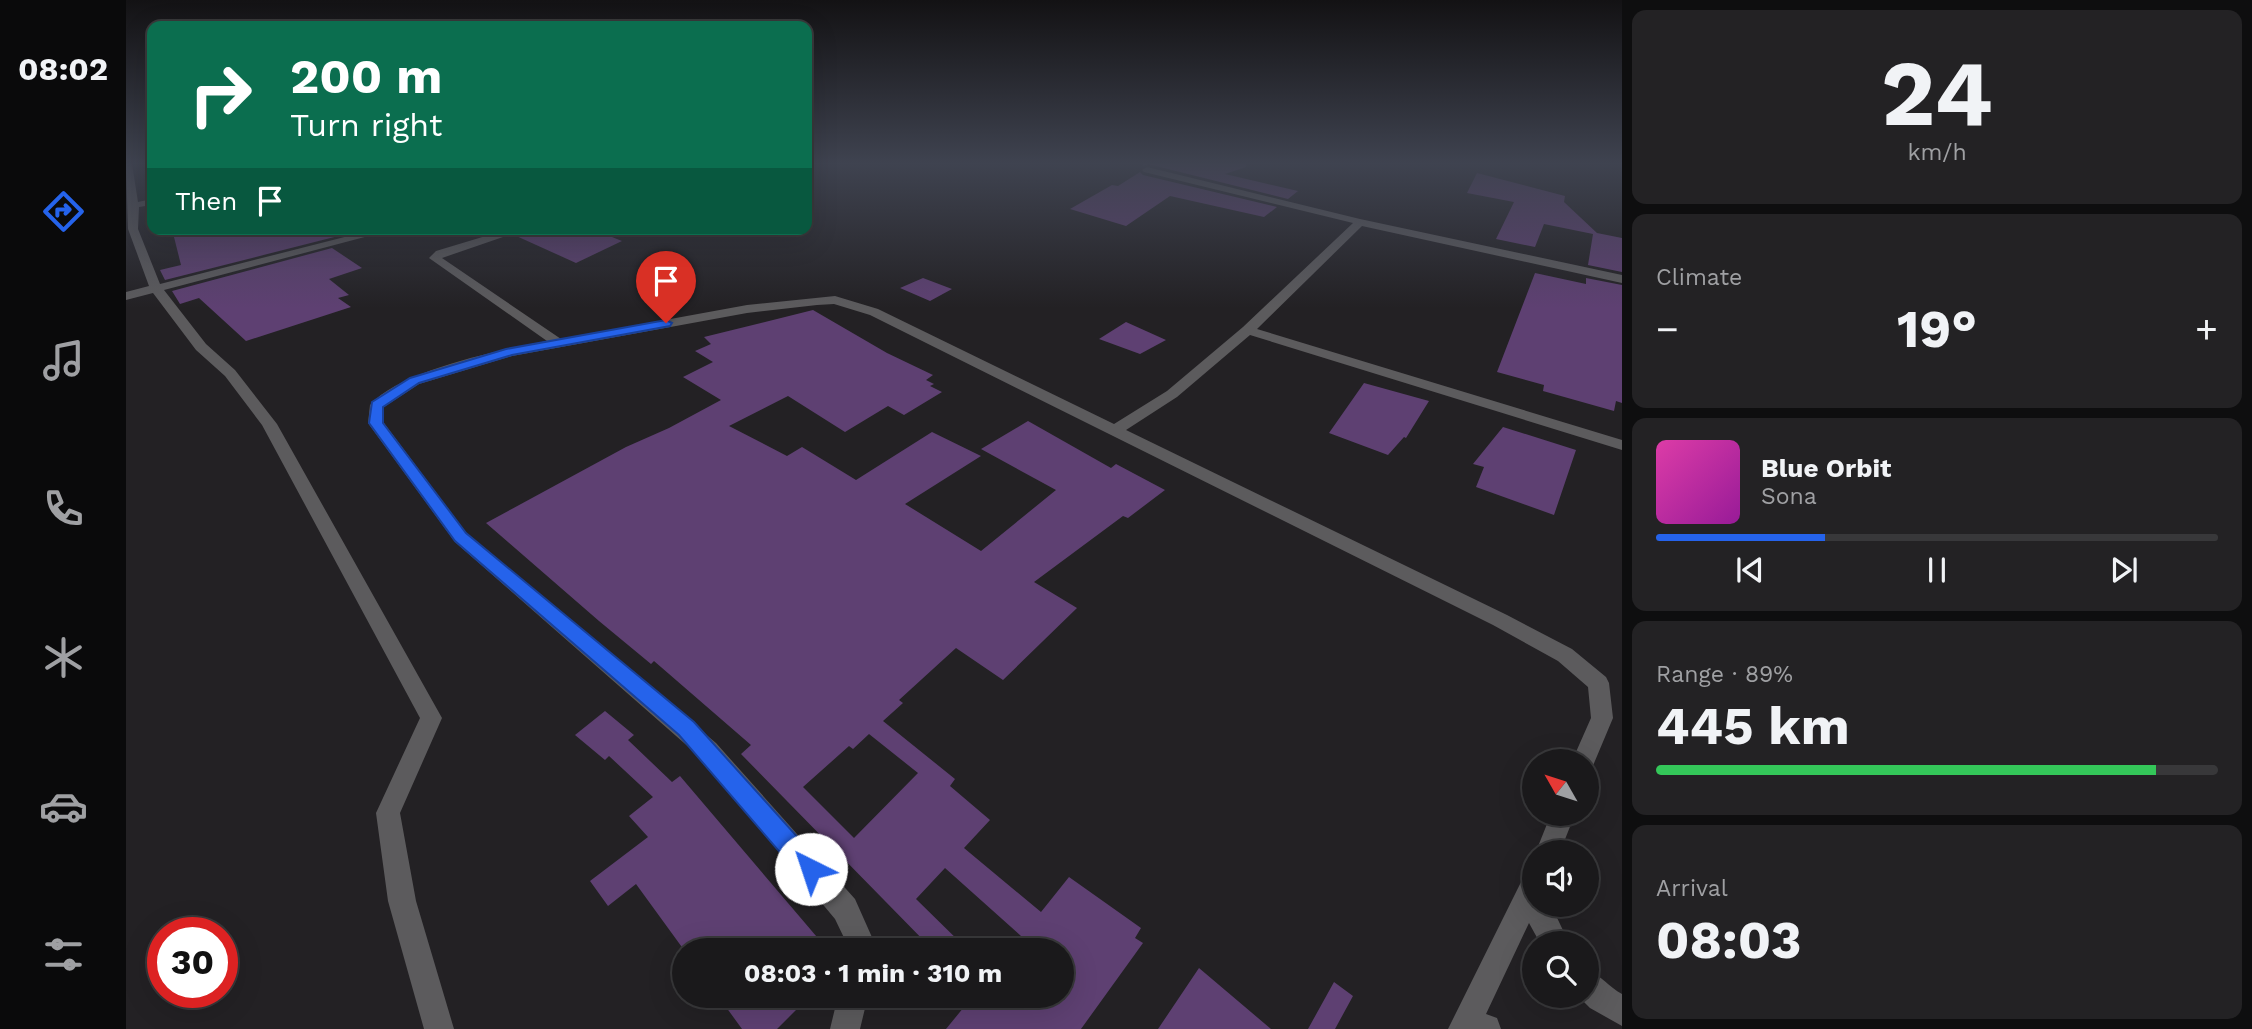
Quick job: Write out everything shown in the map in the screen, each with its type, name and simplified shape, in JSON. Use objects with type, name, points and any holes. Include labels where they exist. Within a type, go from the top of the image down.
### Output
[{"type":"street","points":[[131,212],[133,229],[156,288],[201,347],[230,373],[269,424],[430,718],[388,813],[402,901],[439,1029]]},
{"type":"street","points":[[1319,212],[1622,279]]},
{"type":"street","points":[[1114,431],[1172,394],[1248,330],[1360,222]]},
{"type":"street","points":[[126,296],[366,235]]},
{"type":"street","points":[[499,235],[440,253],[435,258],[558,343]]},
{"type":"street","points":[[858,938],[845,909],[708,750],[461,537],[376,423],[376,405],[414,381],[510,352],[747,309],[835,300],[874,312],[1500,620],[1565,655],[1598,683],[1602,718],[1589,749]]},
{"type":"street","points":[[1248,330],[1622,445]]},
{"type":"street","points":[[1463,1029],[1522,908]]},
{"type":"street","points":[[1599,997],[1622,1011]]},
{"type":"street","points":[[845,1029],[850,1008]]},
{"type":"building","points":[[1080,212],[1147,212],[1126,226]]},
{"type":"building","points":[[1242,212],[1270,212],[1264,217]]},
{"type":"building","points":[[1509,212],[1575,212],[1597,233],[1622,238],[1622,272],[1588,265],[1593,234],[1544,224],[1535,247],[1496,239]]},
{"type":"building","points":[[174,235],[342,235],[165,280],[160,270],[181,265]]},
{"type":"building","points":[[514,235],[607,235],[622,241],[576,263]]},
{"type":"building","points":[[332,248],[362,268],[329,279],[349,295],[338,298],[351,307],[246,341],[199,298],[180,304],[172,291]]},
{"type":"building","points":[[1535,273],[1586,284],[1586,278],[1622,285],[1622,403],[1616,401],[1614,411],[1543,391],[1544,385],[1497,372]]},
{"type":"building","points":[[923,278],[952,289],[930,301],[900,288]]},
{"type":"building","points":[[813,310],[887,353],[933,375],[926,380],[934,384],[930,386],[942,392],[904,415],[888,406],[845,432],[788,396],[729,426],[787,456],[802,447],[856,480],[932,432],[981,456],[905,504],[981,551],[1056,490],[981,449],[1028,421],[1111,468],[1116,464],[1165,490],[1128,518],[1123,516],[1034,582],[1077,608],[1003,680],[956,648],[899,700],[903,703],[883,721],[955,779],[950,786],[990,820],[964,848],[1041,912],[1069,877],[1141,928],[1135,938],[1143,943],[1081,1029],[946,1029],[963,1008],[1074,1008],[1074,938],[1019,938],[1021,936],[945,868],[916,899],[956,938],[921,938],[741,754],[751,745],[654,661],[651,664],[599,621],[486,523],[626,447],[721,400],[683,377],[713,362],[695,351],[711,344],[704,337]],"holes":[[[869,734],[918,773],[854,838],[803,787],[849,746],[853,749]]]},
{"type":"building","points":[[1126,322],[1166,340],[1140,354],[1099,339]]},
{"type":"building","points":[[1364,383],[1429,401],[1406,438],[1404,437],[1388,455],[1329,433]]},
{"type":"building","points":[[1503,427],[1576,450],[1554,515],[1476,487],[1484,467],[1473,464]]},
{"type":"building","points":[[605,711],[634,735],[628,740],[672,782],[680,776],[818,938],[675,938],[636,884],[608,906],[590,881],[648,837],[629,816],[653,797],[609,756],[605,760],[575,735]]},
{"type":"building","points":[[1199,968],[1271,1029],[1158,1029]]},
{"type":"building","points":[[1334,982],[1353,996],[1335,1029],[1308,1029]]},
{"type":"building","points":[[727,1008],[798,1008],[777,1029],[742,1029]]},
{"type":"route","points":[[666,323],[510,352],[414,381],[376,405],[376,423],[461,537],[686,729],[708,750],[811,869]]}]
